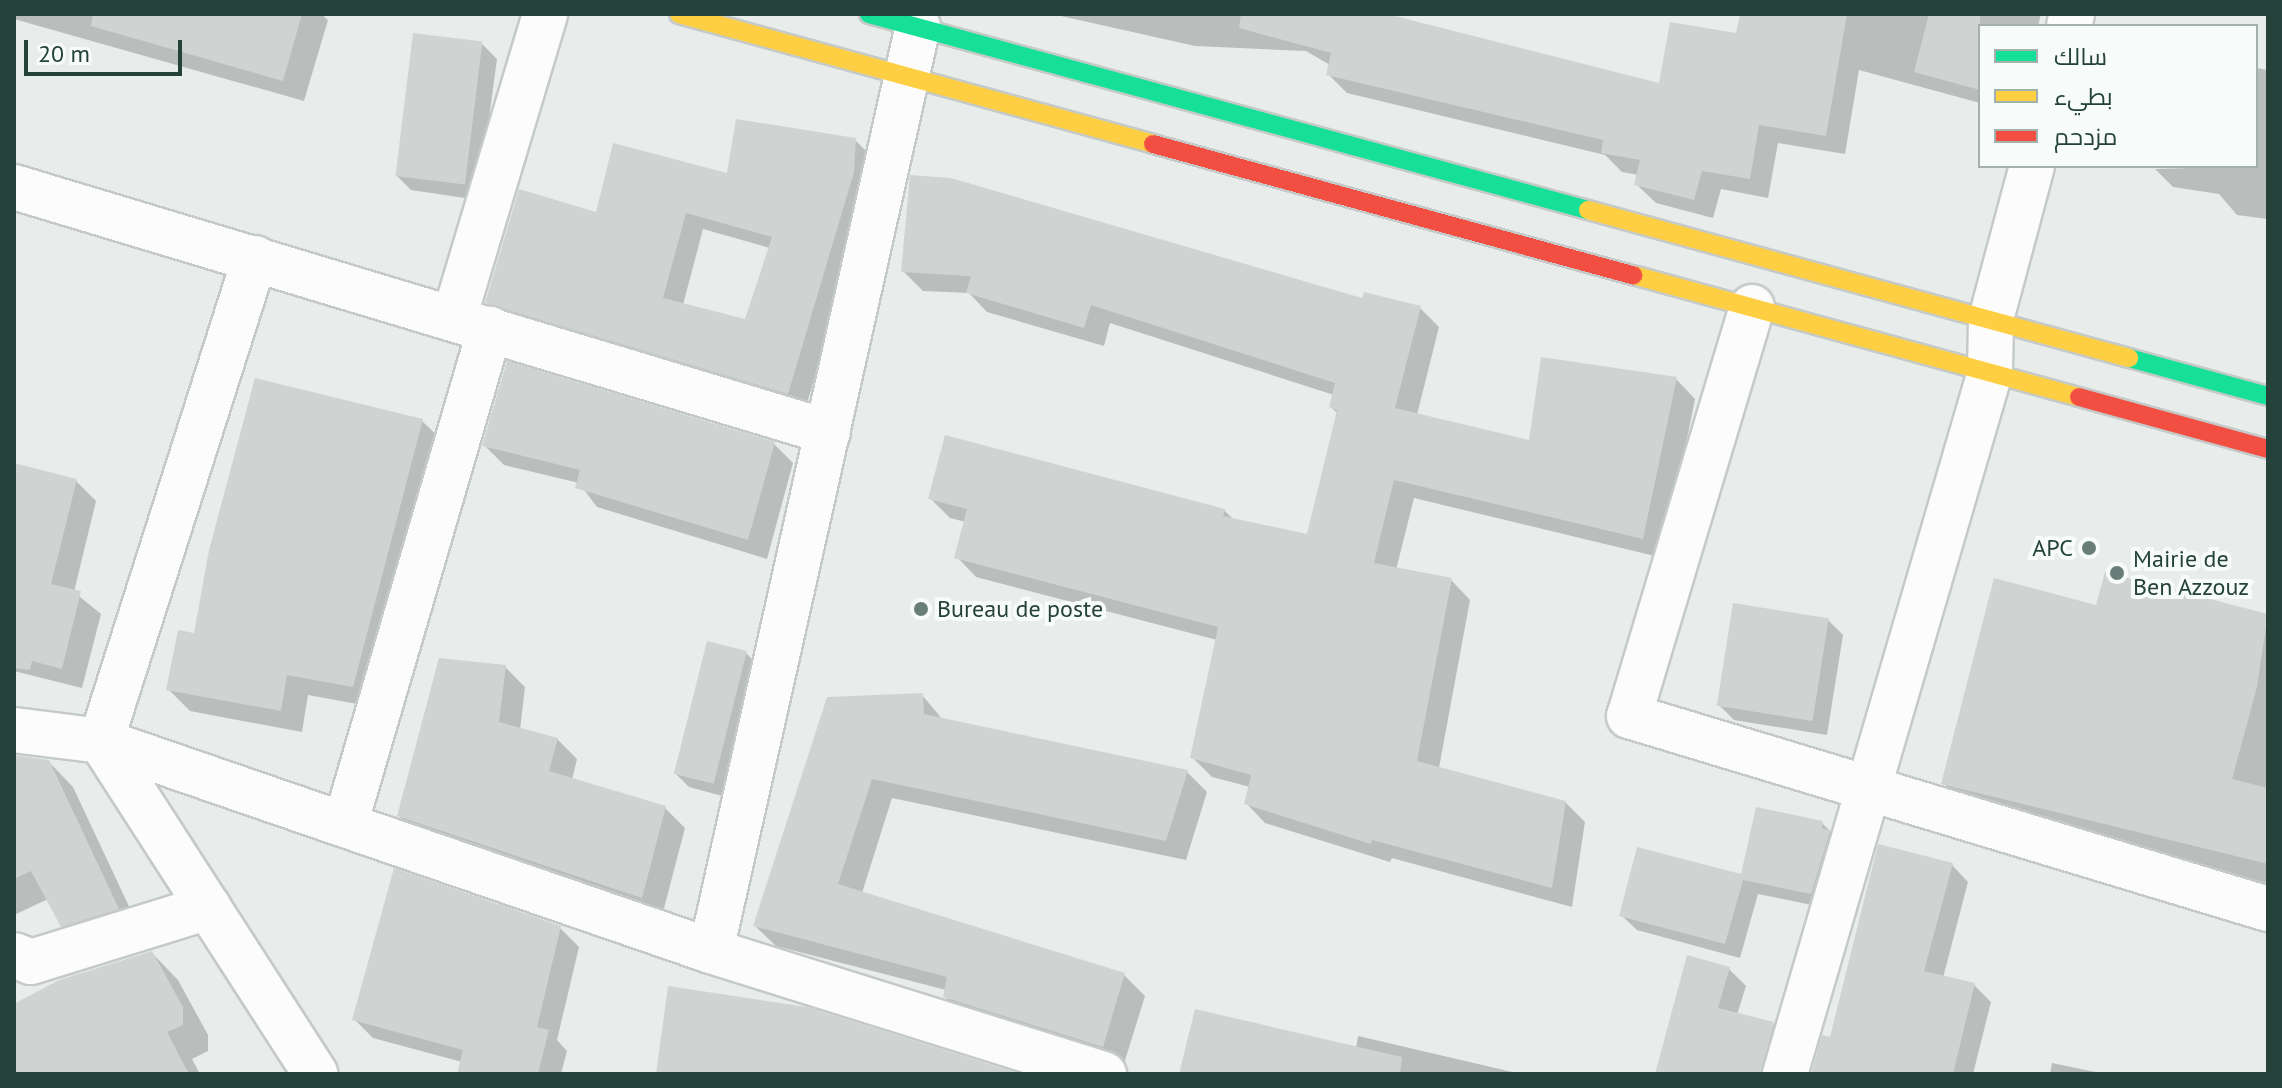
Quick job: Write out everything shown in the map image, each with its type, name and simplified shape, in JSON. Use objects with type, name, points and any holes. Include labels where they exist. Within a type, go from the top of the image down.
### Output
[{"type":"main road","points":[[679,14],[2268,449]]},
{"type":"main road","points":[[869,14],[2268,396]]},
{"type":"street","points":[[345,825],[472,324],[545,14]]},
{"type":"street","points":[[711,951],[918,26]]},
{"type":"street","points":[[1785,1074],[1990,372],[1991,319],[2031,168]]},
{"type":"street","points":[[14,187],[828,432]]},
{"type":"street","points":[[101,741],[255,258]]},
{"type":"street","points":[[1752,307],[1629,716],[2268,909]]},
{"type":"street","points":[[14,730],[101,741],[711,951],[1104,1074]]},
{"type":"street","points":[[101,741],[316,1074]]},
{"type":"street","points":[[14,955],[31,962],[209,907]]},
{"type":"building","points":[[93,14],[302,14],[283,81],[91,26]]},
{"type":"building","points":[[1241,14],[1387,14],[1659,83],[1670,22],[1736,33],[1740,14],[1847,14],[1826,136],[1759,125],[1750,179],[1702,171],[1694,200],[1634,185],[1640,160],[1601,153],[1603,140],[1326,75],[1331,53],[1239,28]]},
{"type":"building","points":[[1929,14],[1980,14],[1978,89],[1914,72]]},
{"type":"building","points":[[413,33],[482,42],[465,184],[395,176]]},
{"type":"building","points":[[736,119],[856,138],[854,172],[788,394],[485,303],[519,189],[596,212],[613,143],[727,173]],"holes":[[[686,213],[772,237],[745,319],[663,298]]]},
{"type":"building","points":[[910,175],[951,178],[1362,298],[1364,292],[1421,306],[1395,408],[1529,440],[1541,357],[1677,377],[1643,539],[1394,480],[1374,563],[1452,578],[1417,761],[1566,801],[1552,888],[1372,840],[1371,844],[1244,804],[1251,775],[1190,758],[1218,627],[954,558],[967,509],[928,499],[945,435],[1225,509],[1223,516],[1307,534],[1337,410],[1329,407],[1335,383],[1091,305],[1084,328],[966,293],[971,276],[901,272]]},
{"type":"building","points":[[507,361],[775,442],[748,540],[575,488],[580,470],[482,446]]},
{"type":"building","points":[[255,378],[423,419],[353,687],[287,675],[281,711],[166,690],[178,630],[194,633],[209,550]]},
{"type":"building","points":[[14,463],[77,479],[51,584],[81,591],[62,669],[32,661],[30,670],[14,668]]},
{"type":"building","points":[[2105,572],[2268,614],[2257,687],[2232,779],[2268,788],[2268,864],[1941,784],[1994,578],[2096,605]]},
{"type":"building","points":[[1733,603],[1829,618],[1813,721],[1717,706]]},
{"type":"building","points":[[707,641],[747,651],[714,784],[674,774]]},
{"type":"building","points":[[439,658],[506,665],[499,722],[558,738],[549,771],[666,806],[642,898],[397,816]]},
{"type":"building","points":[[923,693],[924,714],[1188,770],[1166,841],[872,779],[838,884],[1125,973],[1103,1047],[943,997],[947,977],[753,926],[827,697]]},
{"type":"building","points":[[14,755],[49,760],[119,909],[61,927],[31,871],[14,879]]},
{"type":"building","points":[[1756,807],[1823,821],[1822,828],[1830,831],[1811,894],[1743,880],[1725,944],[1619,916],[1637,847],[1741,874]]},
{"type":"building","points":[[1878,844],[1953,863],[1924,971],[1975,983],[1953,1074],[1811,1074],[1822,1035],[1830,1037]]},
{"type":"building","points":[[394,868],[561,926],[537,1027],[549,1030],[538,1074],[457,1074],[463,1050],[352,1020]]},
{"type":"building","points":[[152,951],[183,1007],[183,1025],[167,1032],[189,1074],[14,1074],[14,1004],[59,980]]},
{"type":"building","points":[[1687,955],[1730,967],[1718,1008],[1774,1022],[1761,1074],[1655,1074]]},
{"type":"building","points":[[668,986],[807,1007],[1020,1074],[656,1074]]},
{"type":"building","points":[[1195,1009],[1402,1057],[1400,1074],[1179,1074]]},
{"type":"traffic: fast","points":[[869,14],[1588,210]]},
{"type":"traffic: fast","points":[[2129,358],[2268,396]]},
{"type":"traffic: slow","points":[[679,14],[1153,144]]},
{"type":"traffic: slow","points":[[1588,210],[2129,358]]},
{"type":"traffic: slow","points":[[1633,275],[2079,397]]},
{"type":"traffic: jam","points":[[1153,144],[1633,275]]},
{"type":"traffic: jam","points":[[2079,397],[2268,449]]},
{"type":"place","name":"APC","points":[[2089,548]]},
{"type":"place","name":"Mairie de Ben Azzouz","points":[[2117,573]]},
{"type":"place","name":"Bureau de poste","points":[[921,609]]}]
